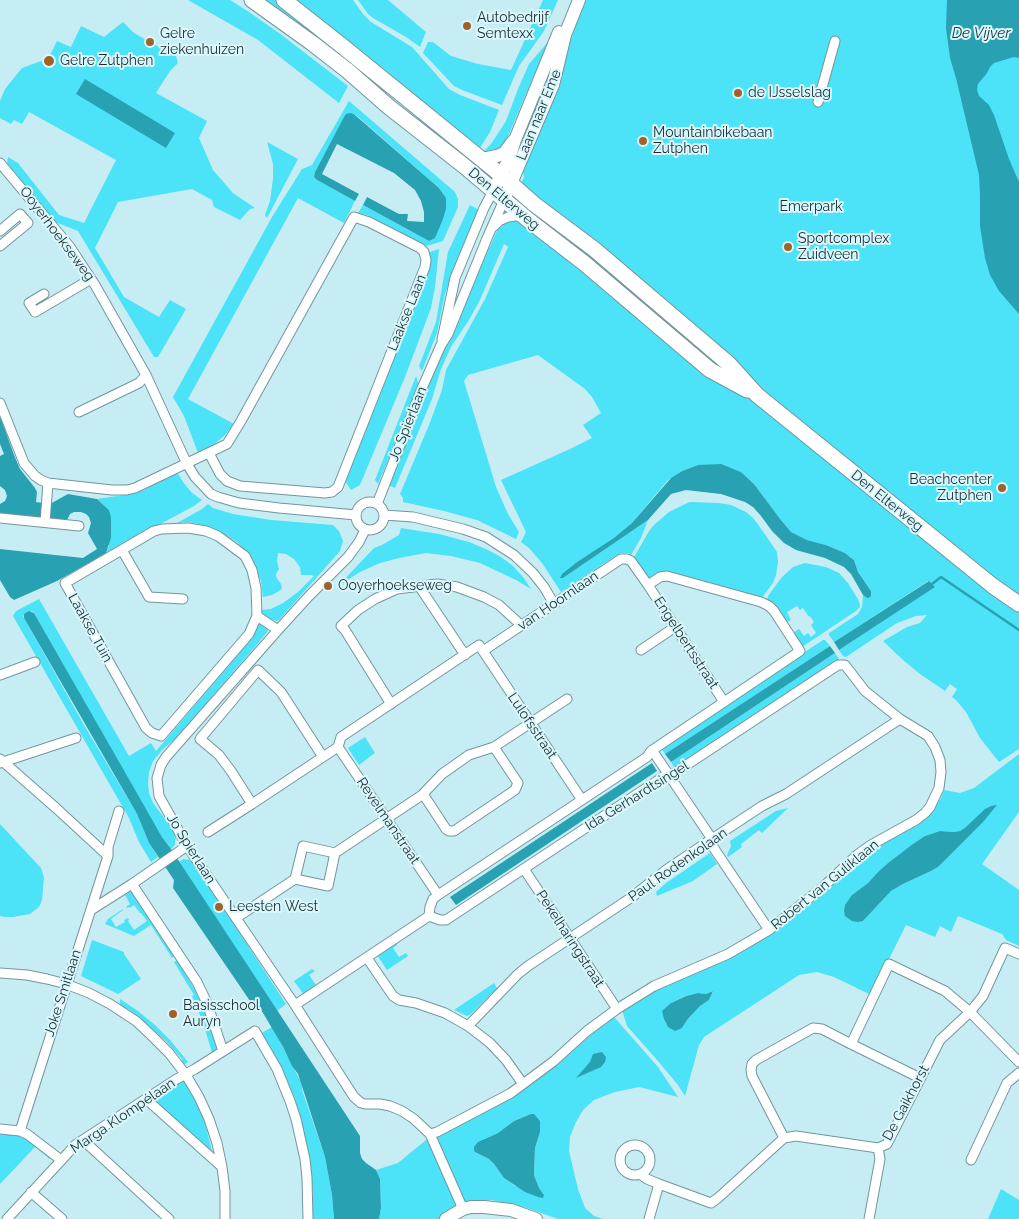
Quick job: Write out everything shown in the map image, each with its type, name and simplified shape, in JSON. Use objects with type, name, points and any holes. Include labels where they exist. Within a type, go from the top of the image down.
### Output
[{"type":"main road","name":"Den Elterweg","points":[[252,0],[348,71],[389,107],[584,264],[710,370],[757,395]]},
{"type":"main road","name":"Den Elterweg","points":[[284,0],[506,179],[534,204],[594,249],[729,364],[757,395],[993,586],[1019,604]]},
{"type":"street","name":"Laan naar Eme","points":[[506,179],[509,159],[515,140],[573,0]]},
{"type":"street","name":"Laan naar Eme","points":[[499,195],[553,85],[565,35],[579,0]]},
{"type":"street","points":[[818,102],[835,40]]},
{"type":"street","name":"Laan naar Eme","points":[[480,158],[496,156],[504,152],[515,140]]},
{"type":"street","name":"Ooyerhoekseweg","points":[[0,163],[70,247],[91,279],[146,375],[187,464],[195,477],[211,494],[238,503],[356,515]]},
{"type":"street","name":"Jo Spierlaan","points":[[377,504],[423,386],[441,345],[448,334],[490,231],[499,195]]},
{"type":"street","name":"Jo Spierlaan","points":[[441,345],[454,278],[484,208],[499,195]]},
{"type":"street","points":[[24,219],[38,208]]},
{"type":"street","points":[[0,231],[20,214],[28,224],[0,246]]},
{"type":"street","name":"Jo Spierlaan","points":[[490,231],[499,221],[508,216],[522,215]]},
{"type":"street","name":"Laakse Laan","points":[[48,483],[127,490],[142,486],[227,444],[354,217],[369,222],[420,248],[424,252],[425,267],[338,487],[332,492],[325,492],[240,486],[227,481],[220,474],[209,453]]},
{"type":"street","points":[[44,294],[29,303],[35,312],[91,279]]},
{"type":"street","points":[[79,412],[140,383],[146,375]]},
{"type":"street","points":[[0,403],[3,417],[24,463],[35,476],[48,483],[45,522]]},
{"type":"street","points":[[372,502],[377,504],[383,511],[384,521],[376,529],[365,530],[358,524],[357,510],[366,503],[372,502]]},
{"type":"street","points":[[384,515],[413,516],[486,537],[514,555],[533,573],[554,604]]},
{"type":"street","points":[[0,518],[79,526]]},
{"type":"street","name":"Laakse Tuin","points":[[188,528],[218,536],[244,556],[252,570],[256,588],[257,616],[249,634],[161,736],[152,733],[146,728],[65,583],[154,531],[188,528]]},
{"type":"street","name":"Jo Spierlaan","points":[[365,530],[348,557],[309,596],[174,747],[161,765],[157,778],[159,796],[187,846],[357,1100],[365,1104],[390,1106],[414,1119],[430,1134],[463,1210]]},
{"type":"street","points":[[122,550],[149,597],[183,599]]},
{"type":"street","name":"van Hoornlaan","points":[[208,832],[338,747],[341,737],[479,645],[483,651],[621,559],[631,561],[648,585]]},
{"type":"street","name":"Ida Gerhardtsingel","points":[[438,895],[647,757],[655,754],[724,702],[800,651],[774,611],[761,602],[667,576],[660,577],[648,585]]},
{"type":"street","points":[[391,704],[341,626],[358,610],[375,599],[397,589],[437,584],[457,587],[499,605],[522,626]]},
{"type":"street","name":"Engelbertsstraat","points":[[648,585],[724,702]]},
{"type":"street","points":[[419,586],[465,655]]},
{"type":"street","points":[[257,616],[278,630]]},
{"type":"street","points":[[641,650],[675,627]]},
{"type":"street","name":"Lulofsstraat","points":[[483,651],[582,800]]},
{"type":"street","points":[[0,675],[35,662]]},
{"type":"street","name":"Ida Gerhardtsingel","points":[[429,916],[446,920],[668,773],[838,665],[843,664]]},
{"type":"street","name":"Robert van Guliklaan","points":[[430,1134],[437,1132],[524,1084],[554,1062],[587,1030],[654,986],[728,954],[769,930],[822,888],[870,845],[916,820],[930,807],[939,788],[942,772],[935,747],[928,736],[900,720],[865,691],[843,664]]},
{"type":"street","points":[[252,804],[219,755],[200,739],[258,670],[281,692],[323,757]]},
{"type":"street","points":[[236,918],[296,879],[328,886],[335,853],[424,794],[442,774],[469,756],[494,748],[567,699]]},
{"type":"street","name":"Paul Rodenkolaan","points":[[468,1026],[518,974],[632,897],[666,870],[762,806],[786,794],[900,720]]},
{"type":"street","points":[[1,762],[76,738]]},
{"type":"street","name":"Revelmanstraat","points":[[338,747],[438,895]]},
{"type":"street","points":[[424,794],[449,831],[454,830],[485,810],[515,790],[518,783],[494,748]]},
{"type":"street","points":[[655,754],[769,930]]},
{"type":"street","points":[[1,762],[56,808],[108,856]]},
{"type":"street","name":"Joke Smitlaan","points":[[20,1131],[108,856],[108,846],[119,811]]},
{"type":"street","points":[[91,910],[187,846]]},
{"type":"street","points":[[296,879],[302,846],[335,853]]},
{"type":"street","name":"Pekelharingstraat","points":[[524,869],[617,1009]]},
{"type":"street","points":[[132,884],[197,982],[223,1052]]},
{"type":"street","points":[[295,1006],[429,916],[433,899],[438,895]]},
{"type":"street","name":"De Gaikhorst","points":[[784,1138],[796,1136],[878,1148],[887,1144],[940,1040],[970,1012],[982,996],[1005,948],[1019,954]]},
{"type":"street","points":[[367,958],[391,994],[396,998],[439,1011],[468,1026],[490,1043],[524,1084]]},
{"type":"street","points":[[851,1044],[889,964],[945,991],[970,1012],[1019,1062]]},
{"type":"street","points":[[0,973],[47,979],[66,984],[99,998],[136,1021],[159,1042],[186,1075],[209,1119],[222,1167],[225,1191],[225,1219]]},
{"type":"street","points":[[640,1174],[659,1184],[711,1203],[718,1198],[784,1138],[752,1076],[752,1064],[813,1028],[822,1029],[920,1078]]},
{"type":"street","name":"Marga Klompélaan","points":[[7,1219],[75,1146],[255,1031],[277,1069],[296,1119],[307,1178],[308,1219]]},
{"type":"street","points":[[971,1160],[1007,1083],[1019,1073]]},
{"type":"street","points":[[146,1100],[222,1167]]},
{"type":"street","points":[[0,1129],[20,1131],[27,1134],[61,1160]]},
{"type":"street","points":[[83,1140],[169,1219]]},
{"type":"street","points":[[869,1219],[880,1159],[878,1148]]},
{"type":"street","points":[[649,1219],[659,1184]]},
{"type":"street","points":[[31,1192],[62,1219]]},
{"type":"street","points":[[446,1219],[463,1210],[484,1206],[511,1210],[536,1219]]},
{"type":"green space","points":[[188,0],[230,0],[246,10],[348,86],[339,103],[258,40]]},
{"type":"green space","points":[[261,0],[278,0],[399,101],[355,70]]},
{"type":"green space","points":[[293,0],[353,0],[371,22],[412,47],[449,89],[499,110],[490,132],[478,151]]},
{"type":"green space","points":[[358,0],[388,0],[426,32],[420,47],[373,18]]},
{"type":"green space","points":[[543,0],[558,0],[544,31],[519,66],[502,105],[454,86],[423,53],[428,42],[433,42],[451,56],[478,64],[511,70]]},
{"type":"green space","name":"Emerpark","points":[[582,0],[1019,0],[1019,749],[999,762],[980,738],[966,712],[952,697],[957,689],[950,684],[945,691],[920,674],[883,641],[907,627],[920,623],[927,615],[916,616],[897,623],[846,657],[839,650],[931,589],[928,581],[834,642],[829,633],[858,614],[862,607],[863,595],[869,598],[871,591],[858,572],[854,560],[845,553],[807,540],[791,532],[754,484],[741,472],[721,465],[698,465],[682,471],[668,480],[632,523],[614,539],[577,562],[561,576],[563,578],[648,520],[641,538],[631,555],[629,553],[621,553],[561,592],[542,563],[521,542],[526,532],[501,480],[592,438],[583,425],[601,413],[585,389],[538,355],[468,375],[464,381],[496,487],[508,514],[519,532],[516,539],[477,520],[403,502],[400,494],[442,390],[446,370],[485,299],[508,247],[504,244],[480,300],[451,347],[441,369],[432,399],[395,488],[388,485],[470,289],[498,229],[502,227],[524,177],[523,172],[526,162],[560,85],[569,33]]},
{"type":"green space","points":[[123,22],[134,33],[148,41],[147,43],[164,46],[175,52],[178,63],[170,71],[156,93],[207,121],[199,138],[213,170],[233,193],[255,208],[250,209],[240,220],[214,207],[212,200],[192,189],[118,202],[95,248],[124,297],[159,317],[170,300],[186,309],[158,357],[154,357],[78,231],[55,222],[7,164],[8,157],[18,163],[59,215],[84,223],[116,160],[29,112],[22,124],[14,120],[11,124],[0,118],[0,101],[5,89],[22,68],[41,61],[46,63],[57,41],[71,47],[81,26],[104,37]]},
{"type":"green space","points":[[548,42],[503,148],[500,153],[482,153],[491,144],[506,121],[529,64]]},
{"type":"green space","points":[[349,101],[455,192],[458,199],[458,207],[443,241],[423,247],[367,215],[358,213],[363,205],[429,241],[446,198],[439,188],[356,115],[346,114],[314,177],[355,201],[344,223],[298,198],[188,399],[234,424],[217,442],[198,453],[184,416],[173,397],[272,217],[302,169],[312,165]]},
{"type":"green space","points":[[267,142],[298,159],[267,218],[265,215],[270,201],[273,164]]},
{"type":"green space","points":[[470,205],[479,210],[456,262],[445,294],[437,333],[422,371],[419,366],[436,322],[448,252]]},
{"type":"green space","points":[[439,249],[431,308],[405,377],[360,485],[351,490],[345,481],[428,267],[427,253]]},
{"type":"green space","points":[[416,376],[419,385],[378,484],[375,480]]},
{"type":"green space","points":[[177,472],[192,493],[202,500],[106,553],[109,546],[109,510],[97,499],[144,490]]},
{"type":"green space","points":[[690,502],[731,505],[746,512],[757,523],[777,552],[778,562],[773,583],[761,599],[664,574],[648,579],[633,559],[654,525],[669,512]]},
{"type":"green space","points":[[208,504],[213,508],[233,514],[271,520],[333,525],[339,531],[343,541],[340,551],[279,620],[273,620],[264,616],[262,610],[271,609],[283,603],[298,592],[314,576],[301,575],[300,567],[294,559],[286,554],[278,553],[279,569],[276,577],[282,588],[272,595],[263,597],[261,581],[254,565],[238,543],[223,533],[207,526],[189,522],[177,523]]},
{"type":"green space","points":[[401,528],[439,534],[486,549],[513,566],[531,589],[480,563],[451,556],[426,553],[380,563],[360,572],[338,586],[374,548],[399,535]]},
{"type":"green space","points":[[805,563],[826,567],[839,573],[848,583],[859,601],[860,607],[802,647],[793,633],[799,629],[804,636],[808,633],[811,637],[816,633],[811,625],[814,622],[810,616],[803,608],[800,610],[797,606],[787,612],[791,620],[786,623],[772,602],[767,600],[782,577],[793,567]]},
{"type":"green space","points":[[39,599],[129,756],[151,743],[156,751],[253,637],[258,624],[267,627],[268,631],[254,648],[175,739],[153,761],[149,772],[149,793],[153,803],[177,838],[175,845],[171,849],[143,805],[34,613],[32,611],[23,616],[84,725],[137,814],[149,843],[158,857],[151,862],[139,842],[129,818],[13,616],[16,611]]},
{"type":"green space","points":[[823,640],[830,646],[665,754],[661,748],[663,746]]},
{"type":"green space","points":[[835,653],[839,659],[838,662],[675,769],[671,762]]},
{"type":"green space","points":[[365,737],[375,753],[359,765],[348,748]]},
{"type":"green space","points":[[1019,754],[1019,812],[982,864],[1019,890],[1019,946],[1006,940],[1002,934],[958,916],[951,932],[940,926],[935,937],[906,925],[871,995],[834,977],[817,972],[799,975],[704,1037],[699,1045],[685,1096],[678,1085],[627,1026],[622,1010],[668,983],[752,944],[788,922],[825,893],[851,867],[877,847],[931,812],[944,790],[960,793],[974,788]],"holes":[[[966,827],[938,867],[891,891],[863,921],[852,895],[868,883],[888,863],[925,836],[940,831],[960,831]],[[713,991],[709,1000],[700,1006],[682,1028],[671,1003],[685,996],[698,993],[706,994]]]},
{"type":"green space","points":[[788,808],[762,833],[759,830],[741,844],[742,847],[728,857],[731,846],[730,841],[776,811]]},
{"type":"green space","points":[[0,824],[41,868],[44,878],[42,900],[39,907],[30,914],[13,917],[0,916]]},
{"type":"green space","points":[[710,853],[717,864],[693,881],[657,896],[656,892],[666,883]]},
{"type":"green space","points":[[183,859],[192,860],[286,1004],[277,1011],[179,862]]},
{"type":"green space","points":[[132,891],[175,956],[172,958],[151,925],[134,936],[105,924],[108,919],[123,909],[111,919],[116,927],[128,918],[134,930],[147,921],[134,905],[130,908],[126,907],[130,904],[125,895]]},
{"type":"green space","points":[[92,940],[124,952],[141,979],[118,994],[81,976]]},
{"type":"green space","points":[[396,942],[397,945],[393,948],[399,957],[406,953],[408,956],[387,970],[377,955]]},
{"type":"green space","points":[[177,960],[195,990],[207,1018],[217,1049],[212,1053],[203,1022],[192,996],[194,995],[174,962]]},
{"type":"green space","points":[[312,969],[315,971],[309,975],[316,985],[322,983],[304,995],[294,981]]},
{"type":"green space","points":[[494,983],[498,990],[492,993],[471,1014],[467,1016],[454,1010]]},
{"type":"green space","points":[[120,999],[155,1025],[188,1062],[182,1064],[182,1059],[167,1042],[128,1009],[120,1007]]},
{"type":"green space","points":[[614,1017],[658,1067],[678,1097],[639,1087],[615,1092],[594,1100],[583,1110],[570,1137],[569,1151],[578,1189],[585,1208],[594,1216],[603,1219],[558,1219],[527,1208],[492,1200],[471,1201],[441,1219],[379,1219],[381,1208],[380,1179],[376,1170],[398,1163],[426,1140],[438,1137],[514,1093],[557,1065]],"holes":[[[531,1114],[540,1121],[540,1132],[535,1148],[534,1175],[544,1195],[515,1186],[504,1178],[489,1159],[475,1152],[484,1139],[498,1133],[514,1121]]]},
{"type":"green space","points":[[272,1027],[301,1082],[325,1157],[334,1219],[312,1219],[313,1189],[310,1187],[300,1126],[302,1123],[294,1096],[291,1095],[260,1034]]},
{"type":"green space","points":[[185,1078],[205,1123],[213,1155],[152,1099]]},
{"type":"green space","points":[[0,1132],[19,1133],[51,1158],[35,1147],[0,1184]]},
{"type":"green space","points":[[1001,1189],[1019,1200],[1019,1219],[988,1219]]},
{"type":"water","name":"De Vijver","points":[[947,0],[1019,0],[1019,58],[1014,57],[994,63],[978,84],[977,90],[979,96],[989,105],[994,115],[1019,182],[1019,314],[999,291],[990,275],[985,258],[980,226],[979,175],[950,58],[946,28]]},
{"type":"water","points":[[85,79],[175,133],[166,148],[76,94]]},
{"type":"water","points":[[351,113],[439,188],[446,198],[446,209],[435,238],[429,241],[363,205],[367,197],[399,214],[408,214],[407,221],[424,222],[421,201],[415,190],[394,173],[337,144],[322,174],[359,194],[355,201],[314,177],[344,117],[346,114]]},
{"type":"water","points":[[0,416],[20,469],[37,492],[36,502],[43,503],[41,519],[0,514],[0,504],[5,501],[7,496],[5,490],[0,486],[0,456],[4,454],[0,444]]},
{"type":"water","points":[[721,464],[741,472],[754,484],[791,532],[807,540],[845,553],[854,560],[858,572],[871,591],[871,596],[867,598],[863,595],[851,574],[844,567],[825,558],[796,550],[784,543],[753,507],[745,502],[721,494],[686,490],[671,494],[648,520],[563,578],[560,578],[562,574],[577,562],[614,538],[632,523],[671,478],[682,471],[698,465]]},
{"type":"water","points":[[68,494],[97,499],[109,510],[111,538],[106,553],[57,581],[14,600],[10,597],[0,580],[0,549],[83,558],[97,549],[88,533],[91,523],[86,514],[74,512],[70,514],[67,520],[48,520],[50,504]]},
{"type":"water","points":[[929,581],[935,587],[839,650],[834,642]]},
{"type":"water","points":[[29,611],[34,613],[162,837],[360,1136],[362,1159],[376,1170],[380,1179],[381,1208],[379,1219],[334,1219],[325,1157],[298,1074],[260,1008],[250,1001],[173,888],[174,880],[149,843],[137,814],[24,618],[24,614]]},
{"type":"water","points":[[830,646],[835,653],[671,762],[665,754]]},
{"type":"water","points":[[652,763],[657,771],[456,905],[450,897]]},
{"type":"water","points":[[997,805],[983,822],[938,867],[891,891],[863,921],[852,921],[845,916],[845,905],[852,895],[913,844],[925,836],[940,831],[960,831],[985,809]]},
{"type":"water","points":[[713,991],[709,1000],[700,1006],[682,1028],[675,1031],[668,1027],[662,1011],[671,1003],[686,996],[698,993],[706,994]]},
{"type":"water","points":[[602,1052],[606,1057],[601,1067],[576,1078],[590,1062],[593,1054]]},
{"type":"water","points":[[534,1114],[540,1121],[540,1132],[535,1148],[534,1175],[544,1195],[543,1198],[525,1192],[504,1178],[489,1159],[474,1150],[478,1142],[498,1133],[514,1121]]},
{"type":"waterway","points":[[932,584],[941,577],[1019,630]]},
{"type":"place","name":"Autobedrijf Semtexx","points":[[467,26]]},
{"type":"place","name":"Gelre ziekenhuizen","points":[[150,42]]},
{"type":"place","name":"Gelre Zutphen","points":[[49,61]]},
{"type":"place","name":"de IJsselslag","points":[[738,93]]},
{"type":"place","name":"Mountainbikebaan Zutphen","points":[[643,141]]},
{"type":"place","name":"Sportcomplex Zuidveen","points":[[788,247]]},
{"type":"place","name":"Beachcenter Zutphen","points":[[1002,488]]},
{"type":"place","name":"Ooyerhoekseweg","points":[[328,586]]},
{"type":"place","name":"Leesten West","points":[[219,907]]},
{"type":"place","name":"Basisschool Auryn","points":[[173,1014]]}]
